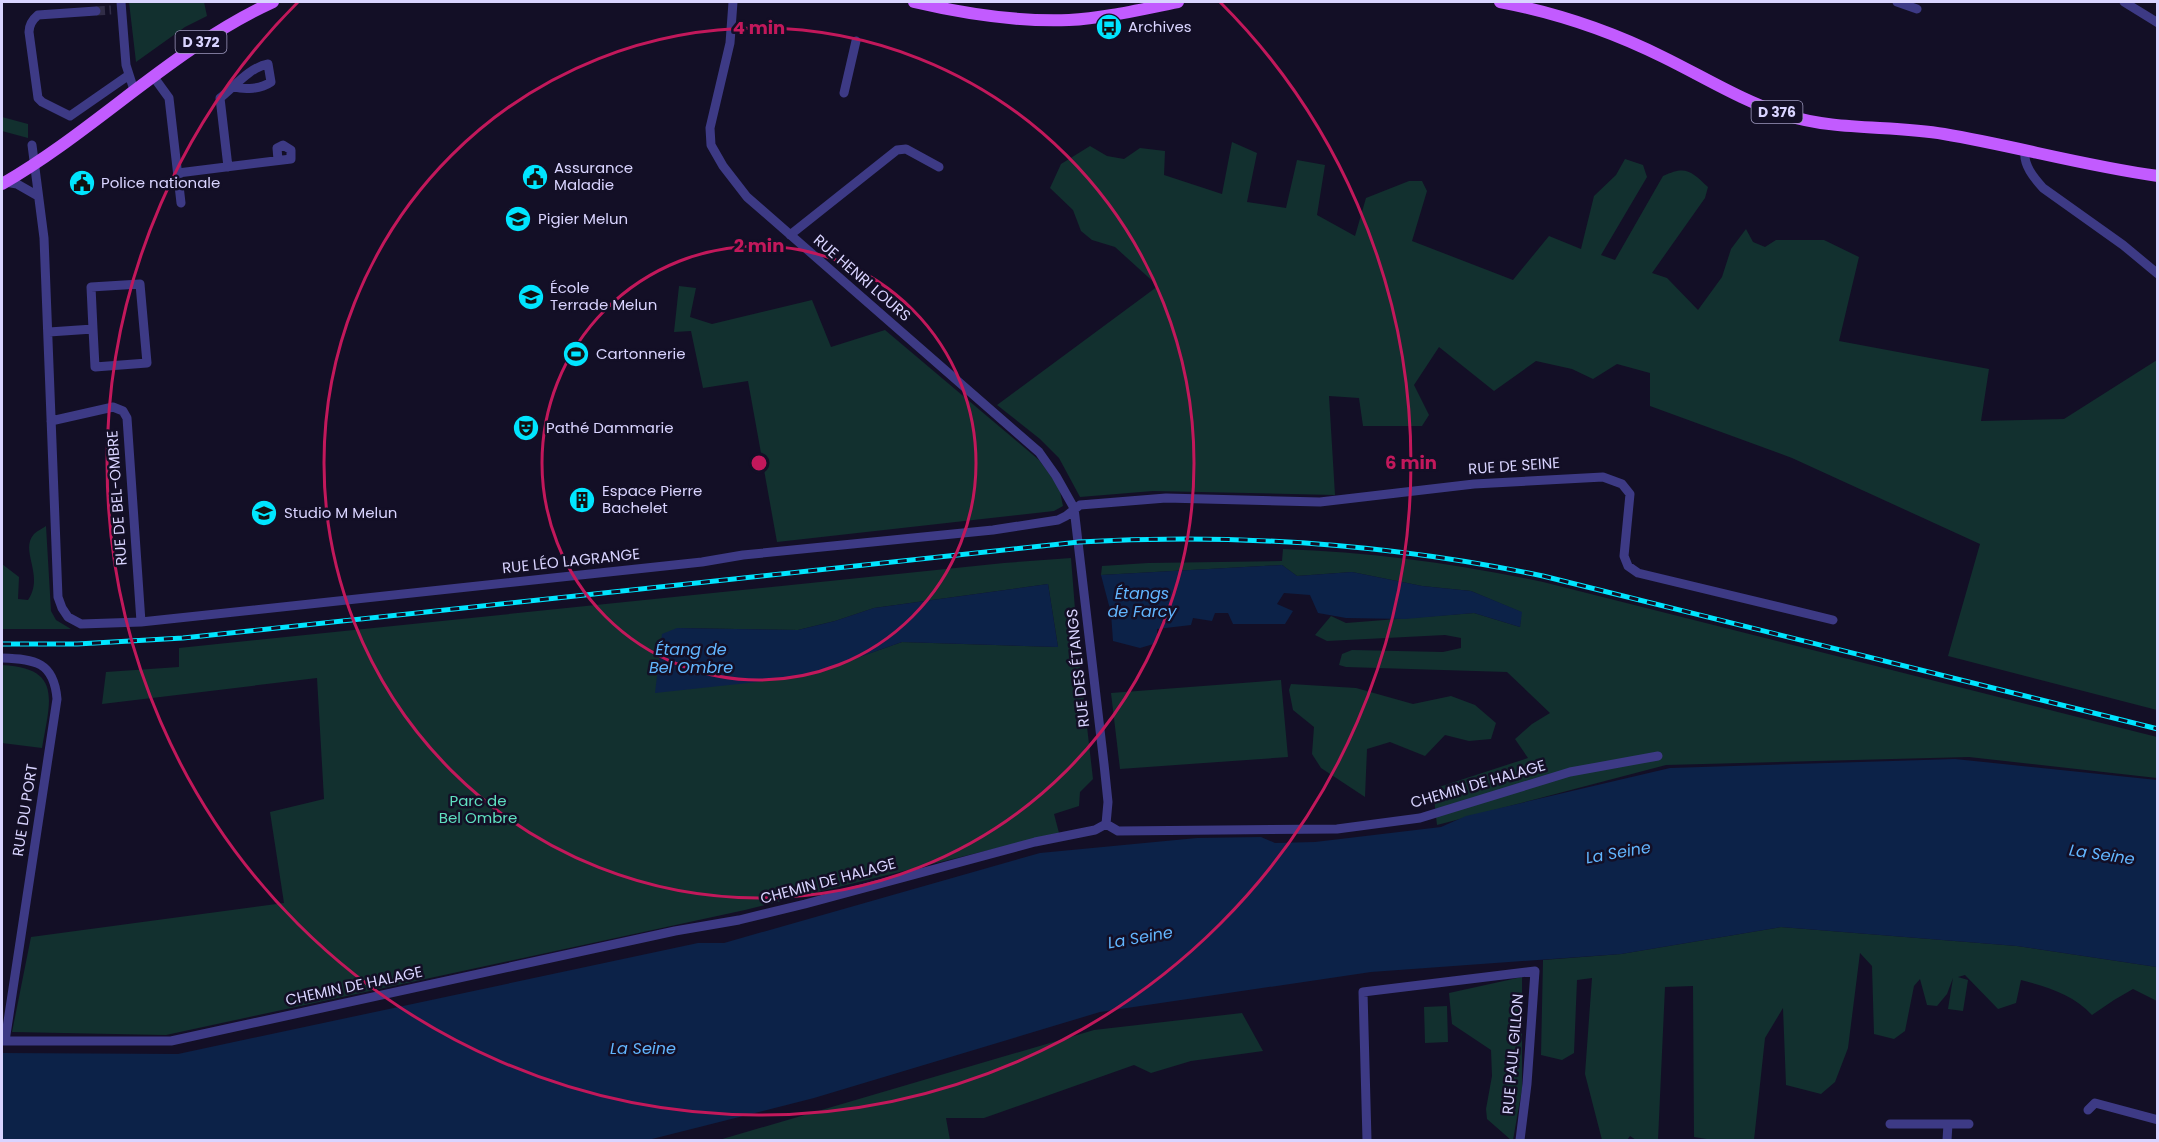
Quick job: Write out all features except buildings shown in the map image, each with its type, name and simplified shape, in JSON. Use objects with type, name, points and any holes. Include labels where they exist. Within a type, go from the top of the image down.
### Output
[{"type":"main road","name":"D 372","points":[[3,183],[36,162],[220,29],[273,2]]},
{"type":"main road","points":[[914,2],[977,14],[1039,20],[1093,17],[1178,2]]},
{"type":"main road","name":"D 376","points":[[1500,2],[1568,18],[1612,33],[1747,100],[1789,116],[1830,123],[1943,134],[2157,176]]},
{"type":"street","name":"RUE HENRI LOURS","points":[[733,2],[730,43],[711,128],[711,145],[723,166],[747,197],[790,236],[1039,452],[1074,508]]},
{"type":"street","points":[[1897,2],[1917,9]]},
{"type":"street","points":[[2124,2],[2157,23]]},
{"type":"street","points":[[111,10],[121,6],[126,65],[134,90]]},
{"type":"street","points":[[96,10],[38,15],[29,25],[38,98],[70,116],[129,75]]},
{"type":"street","points":[[843,93],[856,41]]},
{"type":"street","points":[[153,76],[169,98],[181,203]]},
{"type":"street","points":[[228,167],[220,98],[234,87]]},
{"type":"street","points":[[32,145],[44,238],[51,421]]},
{"type":"street","points":[[790,236],[897,150],[906,149],[939,167]]},
{"type":"street","points":[[2025,151],[2024,156],[2028,167],[2043,188],[2123,245],[2157,274]]},
{"type":"street","points":[[178,173],[278,160]]},
{"type":"street","points":[[3,183],[17,184],[38,196]]},
{"type":"street","points":[[140,284],[147,363],[95,367],[93,329],[91,286],[140,284]]},
{"type":"street","points":[[49,332],[93,329]]},
{"type":"street","name":"RUE DE BEL-OMBRE","points":[[51,421],[113,407],[123,411],[127,418],[141,622]]},
{"type":"street","name":"RUE LÉO LAGRANGE","points":[[51,421],[58,597],[68,617],[81,624],[89,625],[141,622],[702,562],[743,555],[993,530],[1058,520],[1074,508]]},
{"type":"street","name":"RUE DE SEINE","points":[[1074,508],[1080,505],[1166,498],[1320,502],[1474,484],[1603,477],[1622,484],[1630,494],[1624,556],[1628,566],[1638,573],[1833,620]]},
{"type":"street","name":"RUE DES ÉTANGS","points":[[1074,508],[1108,802],[1106,824]]},
{"type":"street","name":"RUE DU PORT","points":[[2,658],[23,659],[50,671],[56,682],[57,699],[3,1041]]},
{"type":"street","name":"CHEMIN DE HALAGE","points":[[3,1041],[171,1041],[675,931],[739,920],[1035,842],[1095,830],[1106,824],[1118,831],[1337,829],[1420,818],[1570,772],[1658,756]]},
{"type":"street","name":"RUE PAUL GILLON","points":[[1367,1140],[1363,992],[1535,971],[1527,1084],[1520,1140]]},
{"type":"street","points":[[2088,1110],[2095,1103],[2157,1120]]},
{"type":"street","points":[[1890,1124],[1969,1124]]},
{"type":"street","points":[[1947,1140],[1948,1124]]},
{"type":"green space","points":[[129,2],[204,2],[207,16],[185,27],[136,62]]},
{"type":"green space","points":[[2,117],[28,124],[28,138],[2,131]]},
{"type":"green space","points":[[1232,142],[1257,153],[1247,202],[1286,208],[1297,160],[1325,165],[1317,215],[1355,236],[1366,198],[1409,181],[1422,181],[1427,191],[1412,241],[1513,280],[1549,236],[1581,249],[1594,196],[1616,175],[1625,159],[1643,165],[1647,177],[1601,255],[1615,260],[1663,176],[1677,171],[1688,171],[1708,187],[1705,198],[1652,273],[1667,278],[1698,310],[1722,277],[1731,249],[1746,229],[1753,242],[1765,247],[1776,240],[1824,240],[1859,257],[1839,341],[1989,369],[1981,421],[2064,419],[2157,360],[2157,710],[1948,656],[1980,544],[1792,458],[1650,406],[1650,373],[1617,364],[1593,379],[1572,369],[1536,361],[1494,391],[1439,347],[1414,385],[1429,415],[1422,426],[1363,426],[1359,398],[1329,396],[1335,495],[1153,491],[1080,497],[1059,458],[1040,439],[997,405],[1158,286],[1115,247],[1092,240],[1081,231],[1073,210],[1050,188],[1061,164],[1090,146],[1107,156],[1124,159],[1140,148],[1165,151],[1164,175],[1222,194]]},
{"type":"green space","points":[[679,286],[696,288],[690,317],[712,324],[812,300],[831,347],[885,330],[1039,460],[1059,487],[1063,506],[1054,511],[777,542],[748,381],[703,388],[691,331],[674,332]]},
{"type":"green space","points":[[46,526],[51,611],[56,620],[71,629],[2,629],[2,564],[19,577],[18,599],[28,600],[33,591],[34,582],[30,541],[34,534]]},
{"type":"green space","points":[[1283,549],[1414,560],[1543,582],[2157,737],[2157,778],[1969,757],[1666,765],[1437,825],[1433,789],[1528,758],[1515,739],[1532,724],[1550,713],[1507,672],[1339,665],[1342,654],[1352,650],[1443,652],[1461,648],[1461,638],[1445,635],[1327,641],[1315,635],[1331,616],[1346,623],[1474,613],[1520,627],[1521,612],[1471,591],[1422,586],[1352,572],[1297,576],[1282,565],[1101,575],[1102,566],[1282,561]]},
{"type":"green space","name":"Parc de Bel Ombre","points":[[1071,558],[1078,648],[1093,779],[1080,792],[1079,806],[1054,814],[1059,833],[745,910],[166,1035],[12,1032],[31,937],[284,903],[270,812],[324,799],[317,678],[102,704],[106,672],[179,667],[179,648]],"holes":[[[1048,584],[1058,647],[902,642],[802,677],[677,628],[798,630],[874,608]]]},
{"type":"green space","points":[[2,665],[22,667],[44,680],[49,702],[42,748],[2,743]]},
{"type":"green space","points":[[1281,680],[1288,757],[1120,769],[1111,693]]},
{"type":"green space","points":[[1291,684],[1356,688],[1413,704],[1451,696],[1475,705],[1496,723],[1491,739],[1469,741],[1445,735],[1425,756],[1390,742],[1367,749],[1365,797],[1321,768],[1312,754],[1314,727],[1293,710],[1289,690]]},
{"type":"green space","points":[[1781,927],[2017,946],[2157,967],[2157,1001],[2133,989],[2092,1015],[2069,997],[2021,980],[2016,1003],[1998,1009],[1965,975],[1958,977],[1968,980],[1963,1011],[1948,1009],[1953,978],[1947,994],[1937,1006],[1927,1005],[1920,979],[1914,986],[1905,1031],[1894,1039],[1874,1034],[1872,966],[1860,953],[1848,1048],[1835,1082],[1821,1094],[1786,1085],[1783,1008],[1765,1038],[1754,1140],[1713,1140],[1694,1137],[1693,986],[1665,987],[1658,1140],[1636,1140],[1630,1136],[1627,1140],[1602,1140],[1585,1074],[1592,978],[1577,980],[1574,1053],[1562,1060],[1541,1055],[1543,960],[1621,954]]},
{"type":"green space","points":[[1522,977],[1522,1089],[1513,1140],[1511,1140],[1487,1119],[1486,1109],[1492,1076],[1491,1050],[1452,1024],[1449,993]]},
{"type":"green space","points":[[1447,1006],[1448,1042],[1425,1043],[1424,1007]]},
{"type":"green space","points":[[1242,1013],[1263,1051],[1191,1061],[1151,1073],[1134,1065],[984,1118],[946,1118],[950,1140],[719,1140],[1094,1030]]},
{"type":"water","name":"Étangs de Farcy","points":[[1282,565],[1297,576],[1352,572],[1422,586],[1471,591],[1522,612],[1520,627],[1474,613],[1405,619],[1346,618],[1318,613],[1310,595],[1284,593],[1277,604],[1293,611],[1285,624],[1233,624],[1228,613],[1215,613],[1212,621],[1193,618],[1191,625],[1157,629],[1157,643],[1140,648],[1113,641],[1111,613],[1101,575]]},
{"type":"water","name":"Étang de Bel Ombre","points":[[1048,584],[1058,647],[902,642],[802,677],[655,693],[662,634],[677,628],[798,630],[874,608]]},
{"type":"water","name":"La Seine","points":[[1955,759],[2157,780],[2157,967],[2017,946],[1781,927],[1621,954],[1371,972],[1100,1012],[814,1098],[648,1140],[2,1140],[2,1053],[178,1054],[698,943],[724,943],[1040,853],[1197,838],[1261,837],[1275,843],[1315,842],[1441,827],[1466,816],[1670,768]]},
{"type":"tunnel","points":[[96,11],[111,10]]},
{"type":"railway","points":[[2,644],[77,644],[183,638],[1079,542],[1254,540],[1428,556],[1543,576],[2158,729]]},
{"type":"place","name":"Archives","points":[[1109,27]]},
{"type":"place","name":"Assurance Maladie","points":[[535,177]]},
{"type":"place","name":"Police nationale","points":[[82,183]]},
{"type":"place","name":"Pigier Melun","points":[[518,219]]},
{"type":"place","name":"École Terrade Melun","points":[[531,297]]},
{"type":"place","name":"Cartonnerie","points":[[576,354]]},
{"type":"place","name":"Pathé Dammarie","points":[[526,428]]},
{"type":"place","name":"Espace Pierre Bachelet","points":[[582,500]]},
{"type":"place","name":"Studio M Melun","points":[[264,513]]}]
